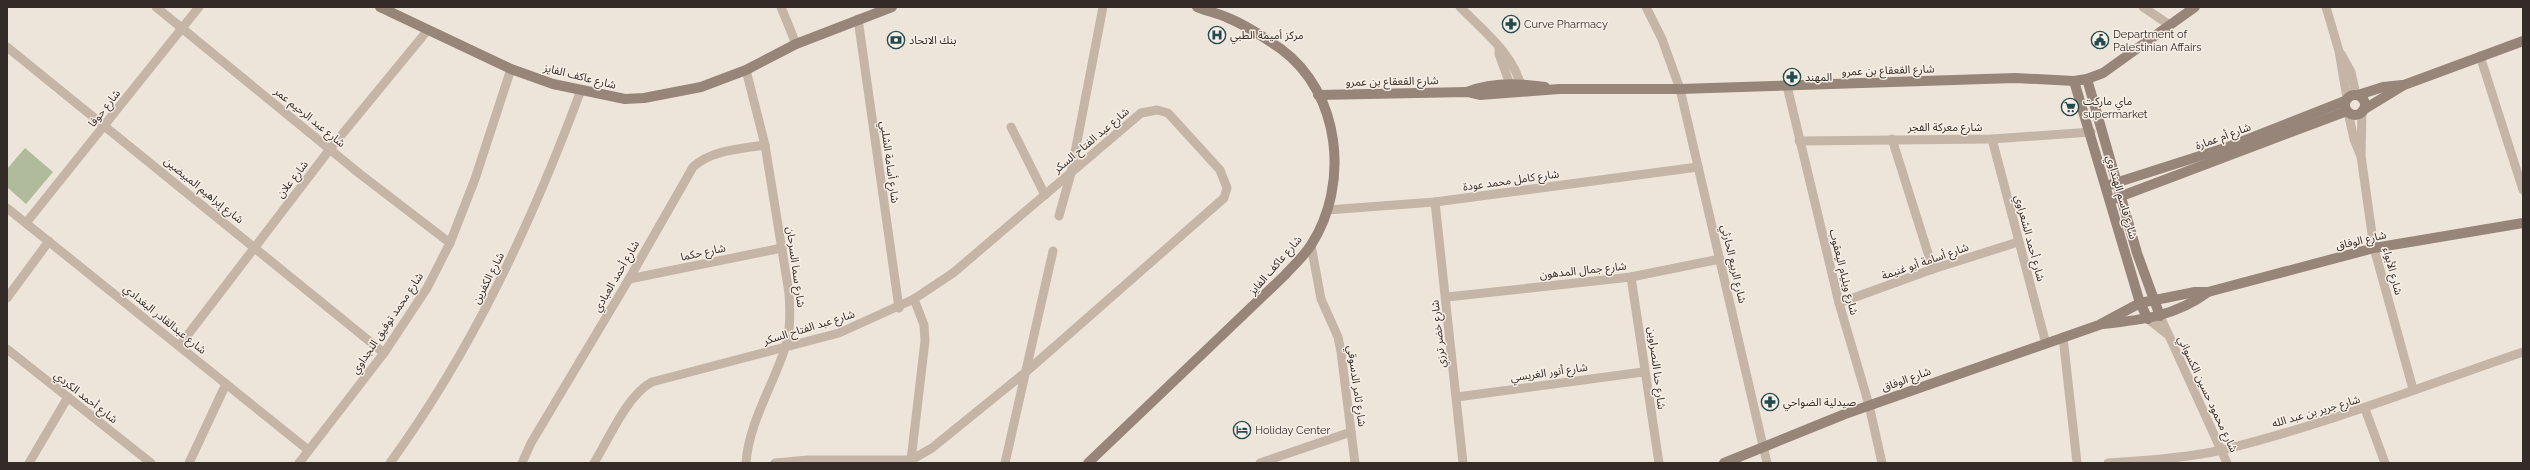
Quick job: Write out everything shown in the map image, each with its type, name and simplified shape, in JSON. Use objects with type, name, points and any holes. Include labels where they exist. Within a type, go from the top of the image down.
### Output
[{"type":"street","name":"شارع عبد الرحيم عمر","points":[[156,7],[330,149],[450,243]]},
{"type":"street","name":"شارع حوفا","points":[[26,223],[106,127],[199,7]]},
{"type":"street","name":"شارع عاكف الفايز","points":[[380,7],[511,69],[553,84],[625,99],[644,98],[701,87],[746,70],[796,44],[892,7]]},
{"type":"street","points":[[781,7],[796,44]]},
{"type":"street","points":[[1059,216],[1071,173],[1103,7]]},
{"type":"street","name":"شارع عاكف الفايز","points":[[1088,463],[1256,306],[1311,245],[1327,210],[1334,180],[1334,149],[1327,112],[1318,94],[1302,69],[1282,50],[1247,26],[1197,7]]},
{"type":"street","name":"شارع عاكف الفايز","points":[[1217,7],[1224,16]]},
{"type":"street","points":[[1460,7],[1499,48],[1505,52],[1516,88]]},
{"type":"street","name":"شارع الربيع الحارثي","points":[[1646,7],[1662,39],[1680,89],[1767,463]]},
{"type":"street","points":[[2143,7],[2168,24]]},
{"type":"street","name":"شارع القعقاع بن عمرو","points":[[1318,94],[1467,92],[1479,87],[1559,89],[1680,89],[2015,78],[2074,81],[2096,76],[2117,64],[2168,24],[2195,7]]},
{"type":"street","name":"شارع الأبواء","points":[[2328,8],[2339,51],[2351,72],[2350,102],[2354,139],[2361,156]]},
{"type":"street","name":"شارع أسامة الشلبي","points":[[858,19],[899,308]]},
{"type":"street","name":"شارع علان","points":[[180,345],[330,149],[427,30]]},
{"type":"street","name":"شارع أم عمارة","points":[[2362,111],[2404,85],[2523,41]]},
{"type":"street","name":"شارع إبراهيم المبيضين","points":[[7,46],[384,353]]},
{"type":"street","points":[[2480,56],[2523,190]]},
{"type":"street","name":"شارع محمد توفيق النجداوي","points":[[299,463],[307,449],[344,407],[384,353],[427,288],[450,243],[475,179],[511,69]]},
{"type":"street","name":"شارع سما السرحان","points":[[746,70],[764,145],[782,248],[790,310],[785,348],[764,398],[746,463]]},
{"type":"street","name":"شارع قاسم الهنداوي","points":[[2087,79],[2153,300],[2160,316]]},
{"type":"street","name":"شارع قاسم الهنداوي","points":[[2074,81],[2091,132],[2140,303],[2148,319]]},
{"type":"street","name":"شارع أم عمارة","points":[[2111,200],[2122,197],[2350,102],[2382,87],[2404,85]]},
{"type":"street","name":"شارع ويليام اليعقوب","points":[[1787,86],[1839,303],[1869,405],[1882,463]]},
{"type":"street","name":"شارع الكفرين","points":[[390,463],[439,391],[500,281],[553,166],[581,90]]},
{"type":"street","points":[[2350,102],[2364,102],[2362,111],[2358,114],[2350,102]]},
{"type":"street","name":"شارع عبد الفتاح السكر","points":[[594,463],[625,411],[642,387],[652,382],[785,348],[839,332],[899,308],[953,273],[1141,113],[1163,111],[1168,113],[1220,170],[1226,184],[1227,192],[1027,371],[945,439],[911,460]]},
{"type":"street","name":"شارع الأبواء","points":[[2362,111],[2361,156],[2374,248],[2413,389]]},
{"type":"street","points":[[1011,127],[1045,195]]},
{"type":"street","name":"شارع معركة الفجر","points":[[1799,140],[1892,138],[1992,139],[2091,132]]},
{"type":"street","points":[[1892,138],[1934,269]]},
{"type":"street","name":"شارع أحمد الشعراوي","points":[[1992,139],[2046,344]]},
{"type":"street","name":"شارع أحمد العبادي","points":[[522,463],[531,443],[629,279],[693,167],[703,159],[717,154],[764,145]]},
{"type":"street","name":"شارع أم عمارة","points":[[2106,186],[2230,151]]},
{"type":"street","name":"شارع كامل محمد عودة","points":[[1327,210],[1435,202],[1698,167]]},
{"type":"street","name":"شارع خضر ترزي","points":[[1435,202],[1447,297],[1463,463]]},
{"type":"street","name":"شارع عبدالقادر البغدادي","points":[[7,208],[180,345],[307,449]]},
{"type":"street","name":"شارع الوفاق","points":[[1724,463],[1764,445],[1869,405],[2022,350],[2046,344],[2099,325],[2140,303],[2208,292],[2374,248],[2523,224]]},
{"type":"street","points":[[7,298],[49,241]]},
{"type":"street","name":"شارع أسامة أبو غنيمة","points":[[1839,303],[1934,269],[2018,242]]},
{"type":"street","name":"شارع ثامر الدسوقي","points":[[1311,245],[1320,299],[1338,337],[1342,352],[1355,463]]},
{"type":"street","name":"شارع حكما","points":[[629,279],[782,248]]},
{"type":"street","points":[[1005,463],[1053,251]]},
{"type":"street","name":"شارع جمال المدهون","points":[[1447,297],[1631,277],[1720,259]]},
{"type":"street","name":"شارع حنا النصراوين","points":[[1631,277],[1640,326],[1643,372],[1659,463]]},
{"type":"street","name":"شارع الوفاق","points":[[2099,325],[2148,319],[2160,316],[2191,304],[2208,292]]},
{"type":"street","points":[[776,463],[815,459],[911,460],[925,341],[924,325],[914,299]]},
{"type":"street","name":"شارع محمود حسين الكسواني","points":[[2160,316],[2226,463]]},
{"type":"street","name":"شارع محمود حسين الكسواني","points":[[2148,319],[2168,335]]},
{"type":"street","points":[[2063,337],[2077,463]]},
{"type":"street","name":"شارع أحمد الكردي","points":[[7,349],[151,463]]},
{"type":"street","name":"شارع جرير بن عبد الله","points":[[2108,463],[2221,450],[2365,409],[2413,389],[2523,352]]},
{"type":"street","name":"شارع أنور الغريسي","points":[[1457,397],[1643,372]]},
{"type":"street","points":[[189,463],[226,384]]},
{"type":"street","points":[[29,463],[68,397]]},
{"type":"street","points":[[2365,409],[2385,463]]},
{"type":"street","points":[[1260,463],[1351,432]]},
{"type":"green space","points":[[25,148],[53,172],[26,204],[7,187],[7,169]]},
{"type":"place","name":"Curve Pharmacy","points":[[1511,24]]},
{"type":"place","name":"مركز أميمة الطبي","points":[[1217,35]]},
{"type":"place","name":"بنك الاتحاد","points":[[896,40]]},
{"type":"place","name":"Department of Palestinian Affairs","points":[[2100,40]]},
{"type":"place","name":"المهند","points":[[1792,77]]},
{"type":"place","name":"ماي ماركت supermarket","points":[[2070,107]]},
{"type":"place","name":"صيدلية الضواحي","points":[[1770,402]]},
{"type":"place","name":"Holiday Center","points":[[1242,430]]}]
